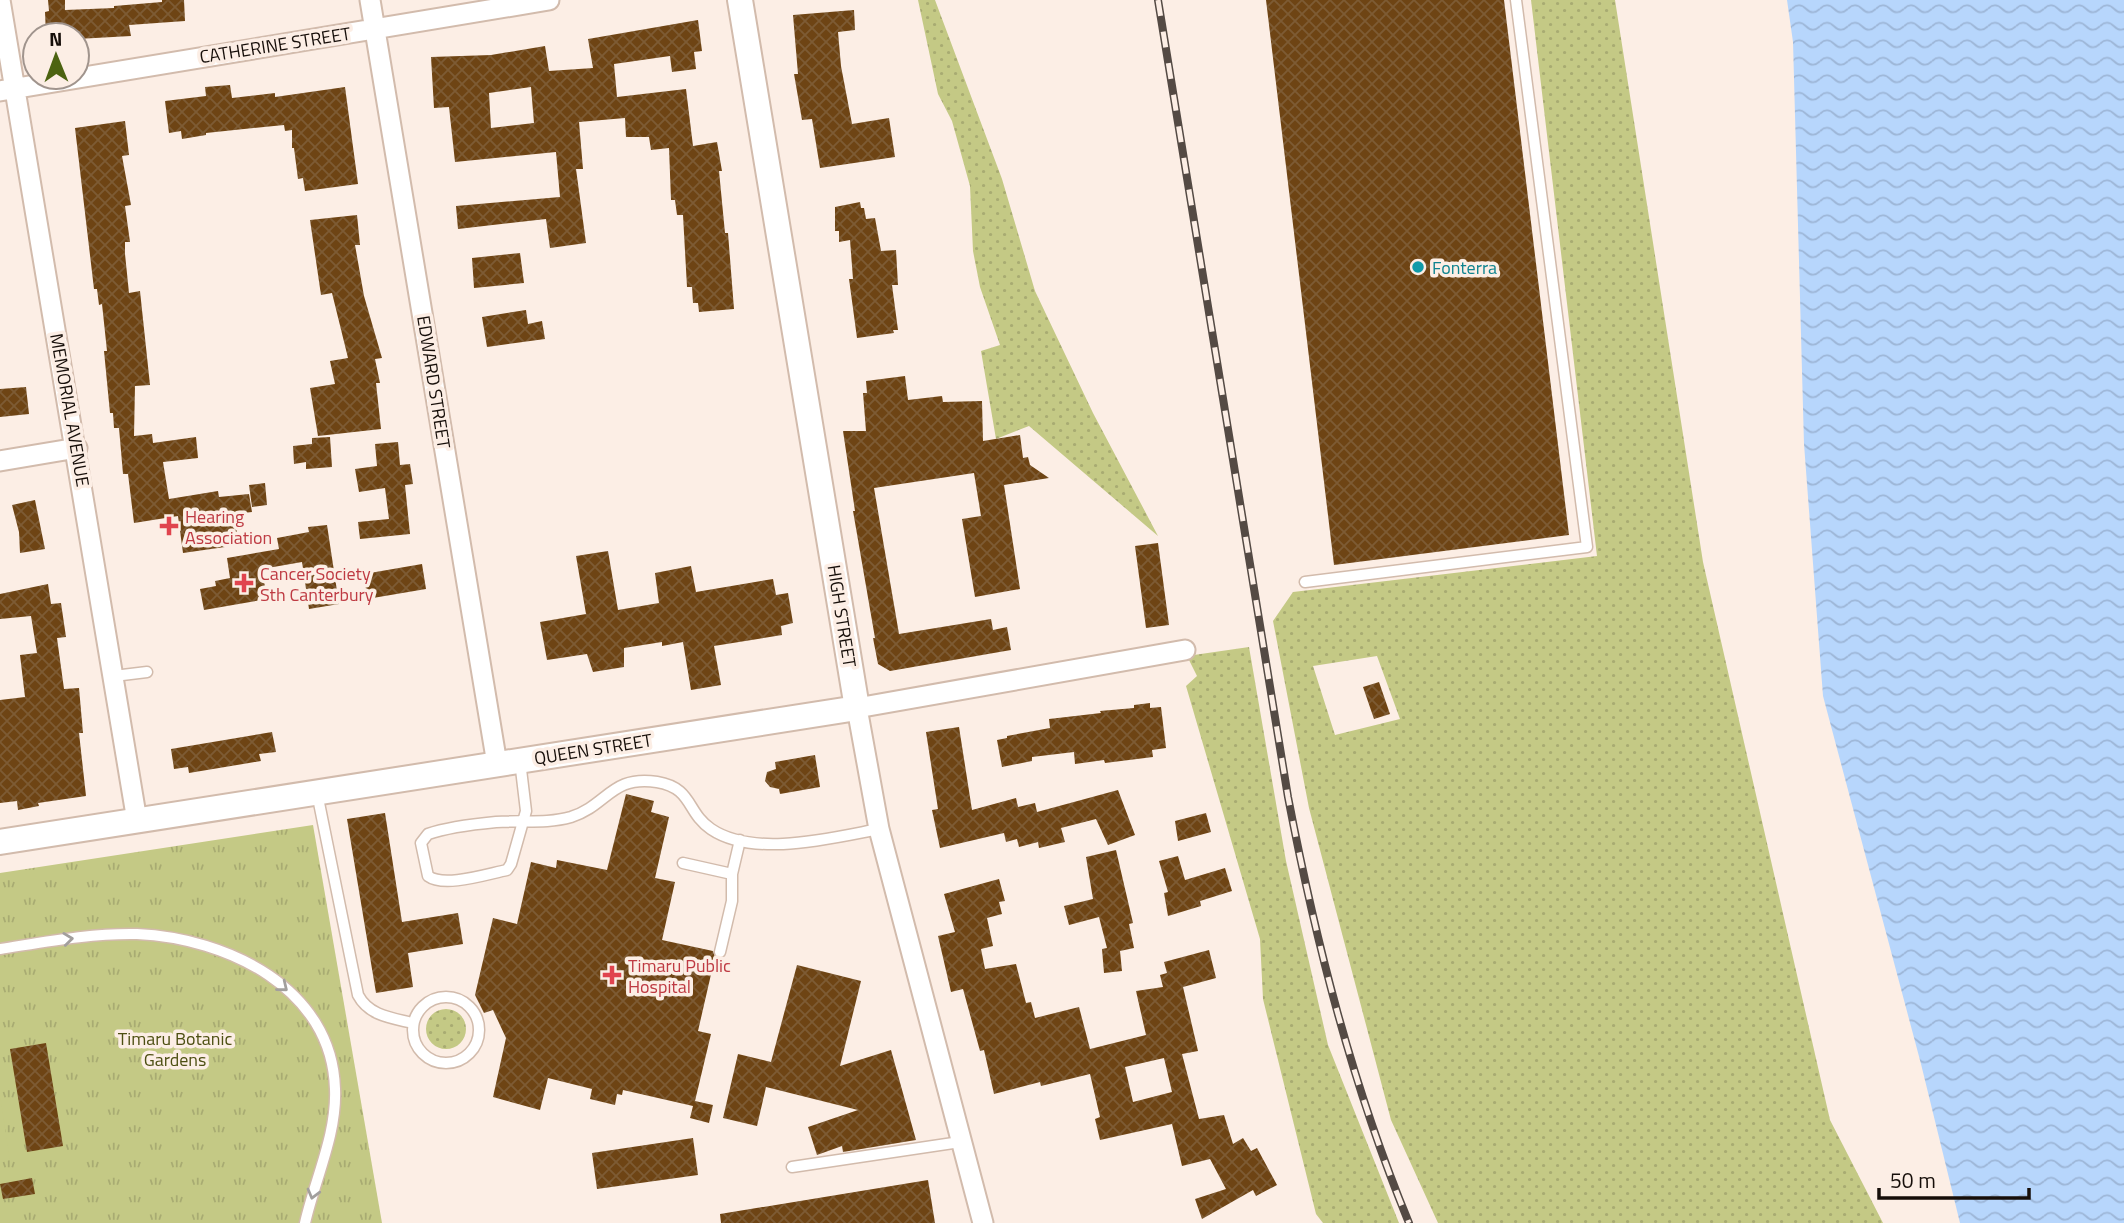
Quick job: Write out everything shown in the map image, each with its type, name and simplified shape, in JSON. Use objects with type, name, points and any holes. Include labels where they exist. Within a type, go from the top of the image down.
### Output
[{"type":"street","name":"MEMORIAL AVENUE","points":[[0,0],[8,89],[77,448],[137,821]]},
{"type":"street","name":"EDWARD STREET","points":[[370,0],[509,762]]},
{"type":"street","name":"CATHERINE STREET","points":[[8,89],[549,0]]},
{"type":"street","name":"HIGH STREET","points":[[740,0],[879,830],[983,1223]]},
{"type":"street","points":[[0,461],[77,448]]},
{"type":"street","name":"QUEEN STREET","points":[[0,842],[857,708],[1185,650]]},
{"type":"lane","points":[[1305,583],[1587,547],[1516,0]]},
{"type":"lane","points":[[114,676],[147,672]]},
{"type":"lane","points":[[509,762],[526,798],[523,822],[511,864],[507,870],[446,882],[434,881],[428,876],[421,842],[428,834],[496,822],[523,822],[568,818],[588,811],[614,788],[638,781],[657,782],[677,788],[684,793],[698,817],[710,829],[740,840],[778,844],[879,830]]},
{"type":"lane","points":[[317,792],[358,995],[362,1003],[377,1014],[413,1023]]},
{"type":"lane","points":[[720,952],[732,901],[732,874],[740,840]]},
{"type":"lane","points":[[683,863],[732,874]]},
{"type":"lane","points":[[0,948],[93,936],[138,934],[167,937],[212,947],[239,958],[261,970],[295,997],[314,1019],[326,1039],[332,1059],[335,1087],[331,1129],[305,1223]]},
{"type":"lane","points":[[454,998],[471,1009],[477,1018],[478,1040],[465,1058],[443,1063],[432,1060],[416,1045],[413,1023],[424,1005],[433,999],[454,998]]},
{"type":"lane","points":[[792,1167],[960,1142]]},
{"type":"green space","points":[[918,0],[935,0],[1002,179],[1035,291],[1093,413],[1158,536],[1029,426],[996,439],[981,351],[1000,345],[980,287],[973,251],[970,186],[952,121],[938,94]]},
{"type":"green space","points":[[1531,0],[1615,0],[1703,562],[1830,1120],[1883,1223],[1438,1223],[1391,1120],[1309,808],[1273,621],[1293,592],[1597,556]],"holes":[[[1377,656],[1400,719],[1335,735],[1313,666]]]},
{"type":"green space","points":[[1249,647],[1286,861],[1328,1045],[1399,1223],[1323,1223],[1316,1214],[1263,999],[1260,939],[1186,686],[1197,676],[1187,656]]},
{"type":"green space","name":"Timaru Botanic Gardens","points":[[313,825],[382,1223],[0,1223],[0,873]]},
{"type":"green space","points":[[446,1009],[460,1015],[466,1029],[460,1043],[446,1049],[432,1043],[426,1029],[432,1015]]},
{"type":"green space","points":[[0,1095],[10,1160],[0,1162]]},
{"type":"water","points":[[1787,0],[2124,0],[2124,1223],[1960,1223],[1921,1064],[1823,696],[1804,444],[1793,42]]},
{"type":"building","points":[[48,0],[65,0],[65,10],[114,8],[162,0],[184,0],[185,21],[129,25],[131,36],[91,38],[91,21],[45,21],[45,12],[49,11]]},
{"type":"building","name":"Fonterra","points":[[1266,0],[1504,0],[1569,535],[1334,565]]},
{"type":"building","points":[[854,10],[855,30],[838,32],[841,66],[852,124],[889,118],[895,157],[820,168],[812,119],[802,120],[794,74],[798,74],[793,15]]},
{"type":"building","points":[[698,20],[702,51],[694,52],[696,69],[672,72],[670,56],[614,64],[617,97],[686,89],[693,146],[717,142],[734,309],[699,312],[698,303],[693,303],[692,287],[687,287],[683,215],[677,215],[675,200],[671,200],[669,148],[651,150],[649,137],[626,137],[625,118],[579,122],[583,169],[576,169],[586,243],[550,248],[546,219],[458,229],[456,206],[560,197],[556,152],[455,162],[449,107],[434,108],[431,57],[491,55],[545,46],[549,71],[593,68],[588,39]],"holes":[[[531,87],[534,123],[491,128],[489,93]]]},
{"type":"building","points":[[230,85],[232,98],[275,93],[275,97],[345,87],[358,184],[305,191],[303,178],[298,179],[292,148],[292,130],[285,131],[284,125],[206,133],[182,139],[181,131],[169,133],[165,101],[206,96],[205,87]]},
{"type":"building","points":[[125,121],[129,155],[122,156],[131,205],[125,206],[130,242],[125,242],[125,254],[129,293],[140,291],[150,385],[135,386],[134,436],[152,434],[153,443],[196,437],[198,458],[163,462],[169,499],[218,491],[219,497],[249,494],[252,512],[234,514],[239,545],[183,553],[178,516],[134,523],[128,474],[123,474],[119,428],[114,428],[113,413],[110,413],[102,304],[99,305],[97,289],[94,289],[75,128]]},
{"type":"building","points":[[860,202],[866,219],[875,218],[881,251],[896,250],[898,285],[892,285],[898,330],[893,330],[894,333],[857,338],[849,279],[853,279],[850,240],[839,242],[839,231],[835,231],[835,207]]},
{"type":"building","points":[[357,215],[360,245],[355,245],[364,296],[382,358],[375,359],[380,383],[376,383],[381,429],[318,436],[310,388],[335,384],[330,361],[348,358],[332,293],[321,295],[310,220]]},
{"type":"building","points":[[520,253],[524,283],[474,288],[472,258]]},
{"type":"building","points":[[526,310],[528,324],[542,321],[545,339],[487,347],[482,317]]},
{"type":"building","points":[[905,376],[908,400],[942,396],[943,402],[982,401],[983,441],[1020,435],[1023,458],[1028,457],[1030,465],[1049,478],[1004,485],[1020,589],[975,597],[962,519],[981,516],[974,473],[874,488],[899,634],[991,619],[993,630],[1007,627],[1011,650],[890,671],[878,664],[843,431],[866,431],[863,393],[867,393],[866,381]]},
{"type":"building","points":[[26,387],[29,414],[0,417],[0,389]]},
{"type":"building","points":[[330,437],[332,467],[306,469],[306,462],[294,464],[293,446],[312,444],[312,438]]},
{"type":"building","points":[[398,442],[400,465],[410,464],[413,484],[405,485],[410,534],[360,539],[358,522],[389,519],[385,488],[359,492],[355,469],[377,466],[375,444]]},
{"type":"building","points":[[265,483],[267,505],[252,507],[249,485]]},
{"type":"building","points":[[35,500],[45,549],[20,553],[19,532],[12,505]]},
{"type":"building","points":[[327,525],[339,604],[309,609],[302,562],[262,569],[267,599],[204,610],[200,589],[216,586],[215,581],[230,578],[227,558],[279,549],[277,538],[309,532],[308,527]]},
{"type":"building","points":[[1158,543],[1169,625],[1146,628],[1135,546]]},
{"type":"building","points":[[608,551],[618,610],[659,603],[655,573],[691,566],[696,592],[773,579],[776,595],[788,593],[793,623],[781,626],[782,635],[714,646],[721,685],[691,690],[683,642],[662,646],[662,642],[624,648],[624,667],[593,672],[587,654],[547,660],[540,622],[586,614],[576,556]]},
{"type":"building","points":[[422,564],[426,589],[367,599],[364,574]]},
{"type":"building","points":[[48,584],[51,604],[61,603],[66,637],[57,638],[64,689],[79,688],[83,733],[79,733],[86,796],[38,803],[39,806],[18,810],[17,801],[0,803],[0,700],[25,697],[20,655],[37,653],[31,616],[0,619],[0,594]]},
{"type":"building","points":[[1379,682],[1390,714],[1374,719],[1363,687]]},
{"type":"building","points":[[1150,703],[1150,708],[1161,707],[1166,748],[1152,750],[1153,757],[1075,764],[1074,752],[1032,757],[1032,761],[1002,767],[997,740],[1050,728],[1049,719],[1134,708],[1134,705]]},
{"type":"building","points":[[959,727],[972,810],[1016,798],[1018,807],[1035,803],[1037,812],[1118,790],[1135,835],[1108,845],[1096,819],[1061,828],[1065,842],[1039,848],[1038,842],[1019,847],[1017,839],[1006,842],[1004,833],[940,848],[932,810],[938,809],[926,732]]},
{"type":"building","points":[[272,732],[276,752],[259,754],[261,761],[189,773],[188,767],[174,769],[171,749]]},
{"type":"building","points":[[815,755],[820,787],[780,794],[779,789],[770,787],[765,781],[767,772],[776,769],[775,762]]},
{"type":"building","points":[[626,794],[654,801],[651,812],[669,817],[655,878],[675,882],[662,940],[713,951],[715,957],[698,1031],[711,1034],[695,1101],[713,1105],[709,1123],[690,1118],[693,1106],[623,1090],[622,1095],[617,1094],[615,1105],[590,1099],[592,1089],[548,1078],[540,1110],[493,1097],[506,1038],[493,1010],[484,1013],[475,995],[493,918],[517,924],[531,862],[556,868],[557,860],[607,870]]},
{"type":"building","points":[[385,813],[402,922],[458,913],[463,944],[408,953],[413,987],[376,993],[347,819]]},
{"type":"building","points":[[1206,813],[1211,832],[1178,841],[1175,821]]},
{"type":"building","points":[[1116,850],[1133,923],[1129,924],[1134,948],[1120,951],[1122,971],[1104,973],[1102,949],[1107,948],[1099,917],[1069,925],[1064,906],[1093,899],[1086,857]]},
{"type":"building","points":[[1178,856],[1185,880],[1225,868],[1232,891],[1200,901],[1201,906],[1168,916],[1164,893],[1168,892],[1159,861]]},
{"type":"building","points":[[999,879],[1005,901],[999,902],[1002,914],[987,918],[993,946],[981,949],[985,969],[1016,964],[1026,1003],[1031,1002],[1035,1018],[1079,1007],[1090,1049],[1146,1035],[1136,991],[1163,987],[1160,975],[1167,973],[1164,962],[1209,950],[1216,978],[1183,987],[1198,1051],[1182,1054],[1199,1119],[1224,1115],[1233,1144],[1243,1138],[1251,1151],[1257,1148],[1277,1185],[1256,1196],[1253,1190],[1202,1219],[1195,1199],[1226,1189],[1210,1159],[1182,1166],[1172,1124],[1100,1140],[1095,1119],[1100,1117],[1090,1074],[1041,1086],[1040,1082],[994,1094],[984,1050],[980,1051],[963,989],[951,992],[938,936],[955,932],[944,894]],"holes":[[[1164,1058],[1172,1092],[1133,1102],[1125,1067]]]},
{"type":"building","points":[[797,965],[861,981],[840,1066],[891,1050],[916,1140],[843,1152],[842,1146],[817,1155],[808,1127],[858,1110],[766,1087],[757,1126],[723,1118],[738,1054],[771,1062]]},
{"type":"building","points":[[46,1043],[63,1146],[27,1152],[10,1049]]},
{"type":"building","points":[[693,1138],[698,1175],[597,1189],[592,1153]]},
{"type":"building","points":[[32,1178],[35,1194],[3,1199],[0,1184]]},
{"type":"building","points":[[928,1180],[935,1223],[721,1223],[720,1214]]},
{"type":"railway","points":[[1158,0],[1299,852],[1324,960],[1353,1066],[1409,1223]]},
{"type":"place","name":"Fonterra","points":[[1418,267]]},
{"type":"place","name":"Hearing Association","points":[[169,526]]},
{"type":"place","name":"Cancer Society Sth Canterbury","points":[[244,583]]},
{"type":"place","name":"Timaru Public Hospital","points":[[612,975]]}]
